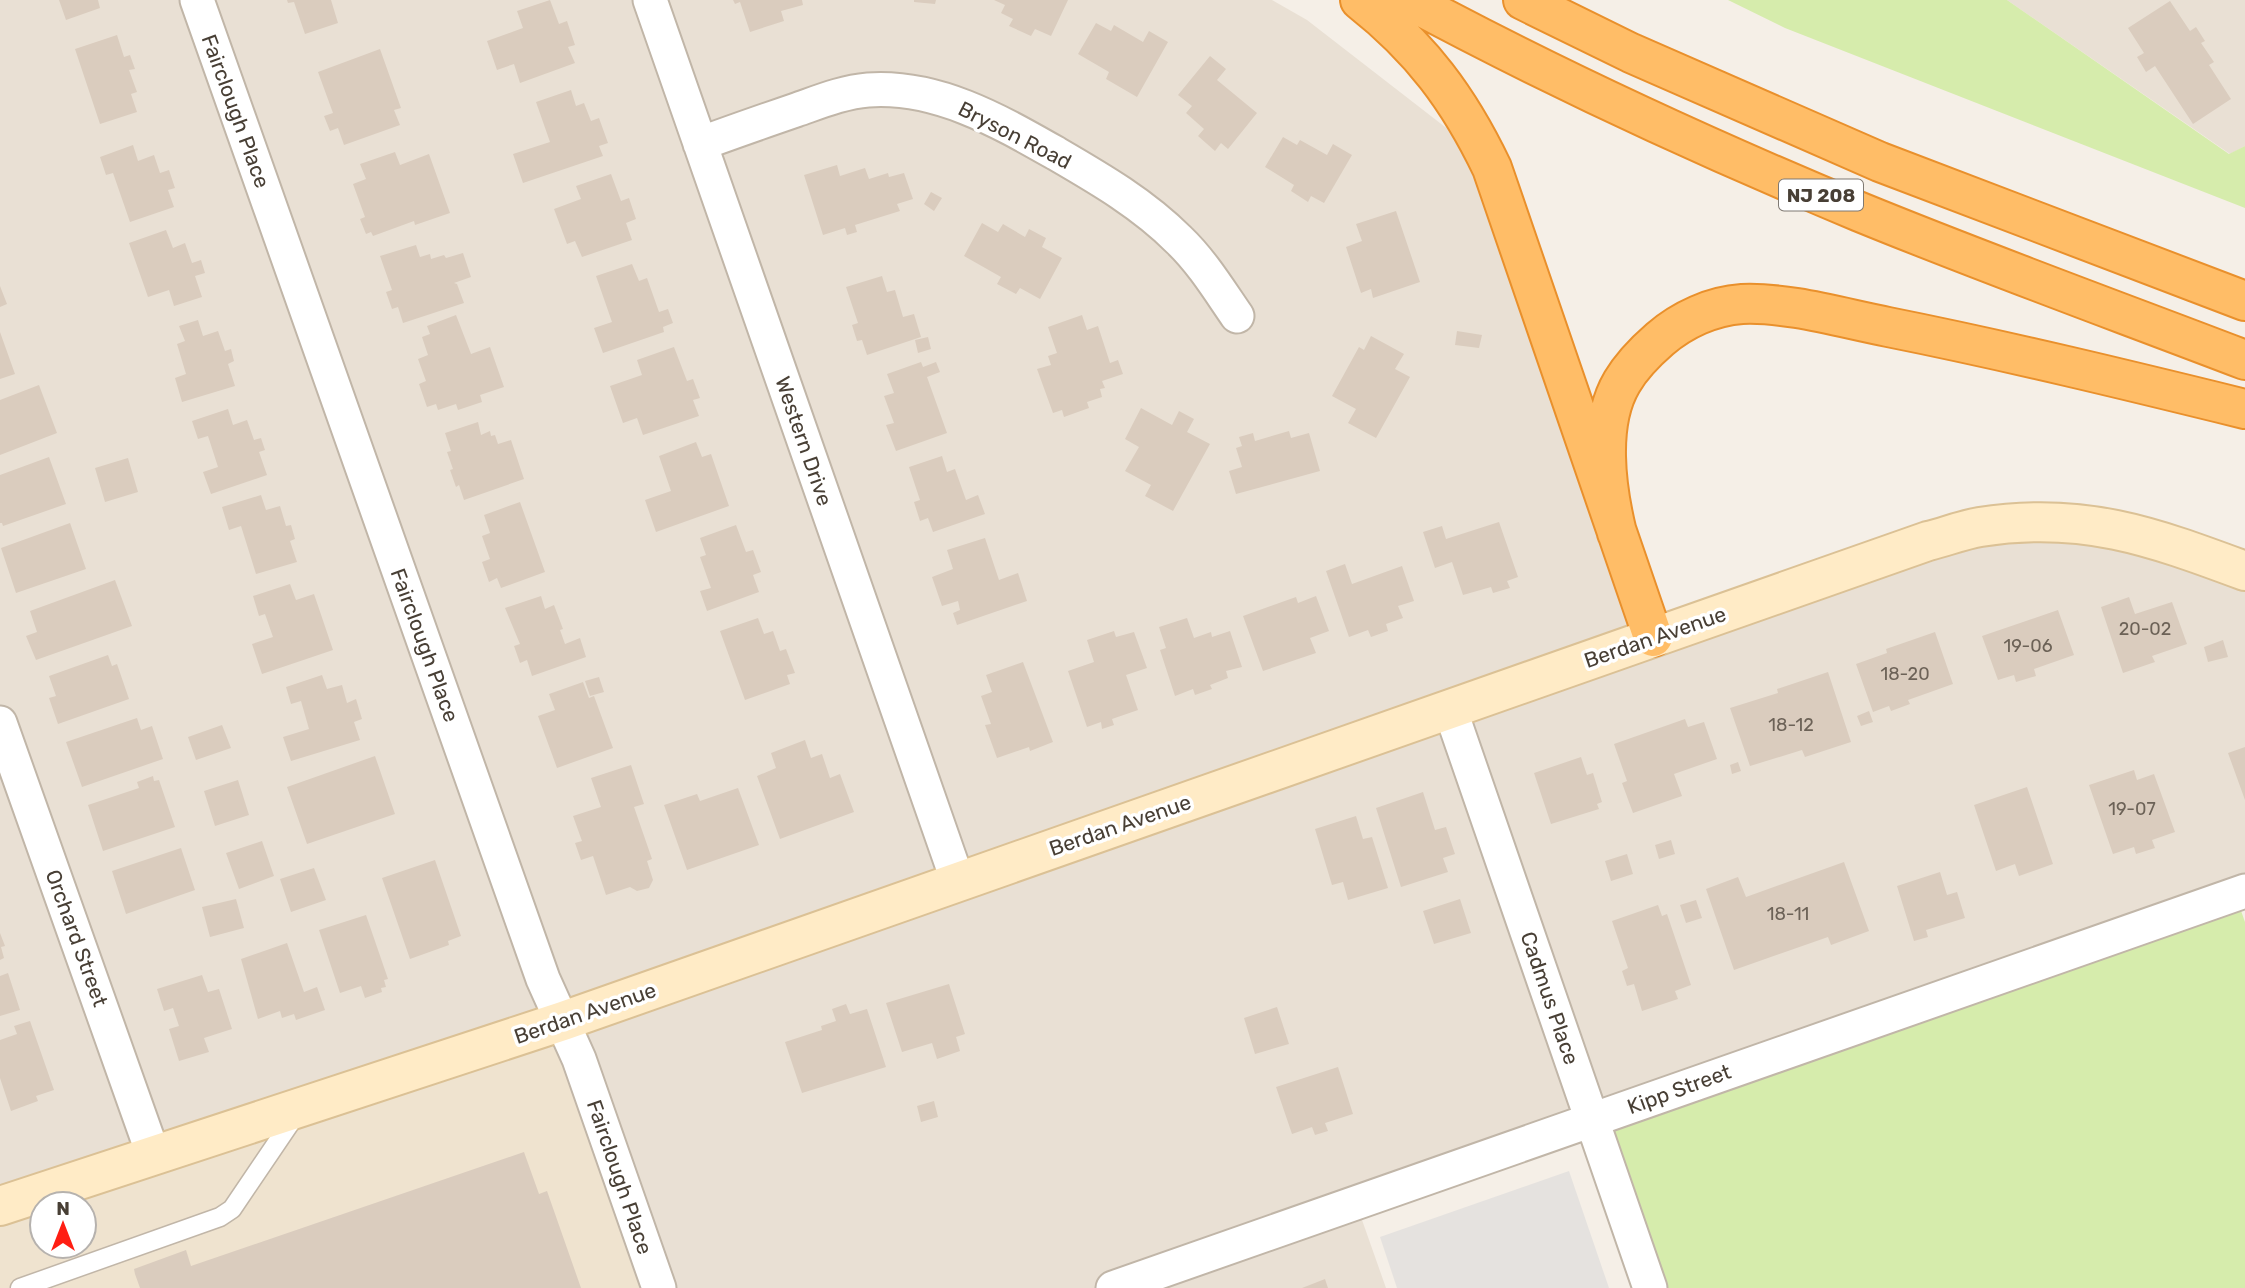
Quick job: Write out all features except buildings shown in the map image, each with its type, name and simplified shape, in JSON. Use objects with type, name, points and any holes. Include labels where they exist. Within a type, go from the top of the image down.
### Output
[{"type":"highway","points":[[1360,0],[1412,47],[1447,87],[1492,168],[1653,637]]},
{"type":"highway","name":"NJ 208","points":[[1409,0],[1602,99],[1730,157],[1862,212],[2245,360]]},
{"type":"highway","name":"NJ 208","points":[[1523,0],[1631,53],[1867,156],[2245,301]]},
{"type":"highway","points":[[1617,533],[1608,494],[1605,455],[1609,416],[1620,384],[1642,355],[1671,329],[1705,312],[1740,304],[1774,306],[1929,335],[2245,409]]},
{"type":"street","name":"Fairclough Place","points":[[197,0],[543,979],[583,1072],[659,1288]]},
{"type":"street","name":"Western Drive","points":[[650,0],[958,882]]},
{"type":"street","name":"Bryson Road","points":[[700,144],[830,98],[867,90],[902,91],[937,97],[1013,129],[1108,184],[1146,211],[1188,250],[1211,277],[1237,316]]},
{"type":"street","name":"Berdan Avenue","points":[[0,1206],[563,1021],[1928,541],[1977,528],[2031,521],[2086,524],[2135,533],[2245,570]]},
{"type":"street","name":"Cadmus Place","points":[[1450,709],[1650,1288]]},
{"type":"street","name":"Orchard Street","points":[[0,723],[153,1154]]},
{"type":"street","name":"Kipp Street","points":[[1113,1288],[2245,891]]},
{"type":"lane","points":[[20,1288],[220,1217],[232,1209],[302,1106]]},
{"type":"shaded area","points":[[0,0],[1272,0],[1307,20],[1489,161],[1653,637],[2031,521],[2245,571],[2245,891],[1356,1203],[1386,1288],[659,1288],[579,1059],[63,1190],[28,1190],[28,1199],[0,1206]]},
{"type":"shaded area","points":[[2007,0],[2245,0],[2245,146],[2230,154]]},
{"type":"shaded area","points":[[563,1021],[659,1288],[0,1288],[0,1206],[28,1197],[28,1260],[98,1260],[98,1190],[49,1190]]},
{"type":"shaded area","points":[[1569,1171],[1609,1288],[1397,1288],[1380,1237]]},
{"type":"green space","points":[[1728,0],[2007,0],[2229,154],[2245,146],[2245,208],[1785,28]]},
{"type":"green space","points":[[2235,894],[2245,922],[2245,1288],[1650,1288],[1593,1121]]}]
